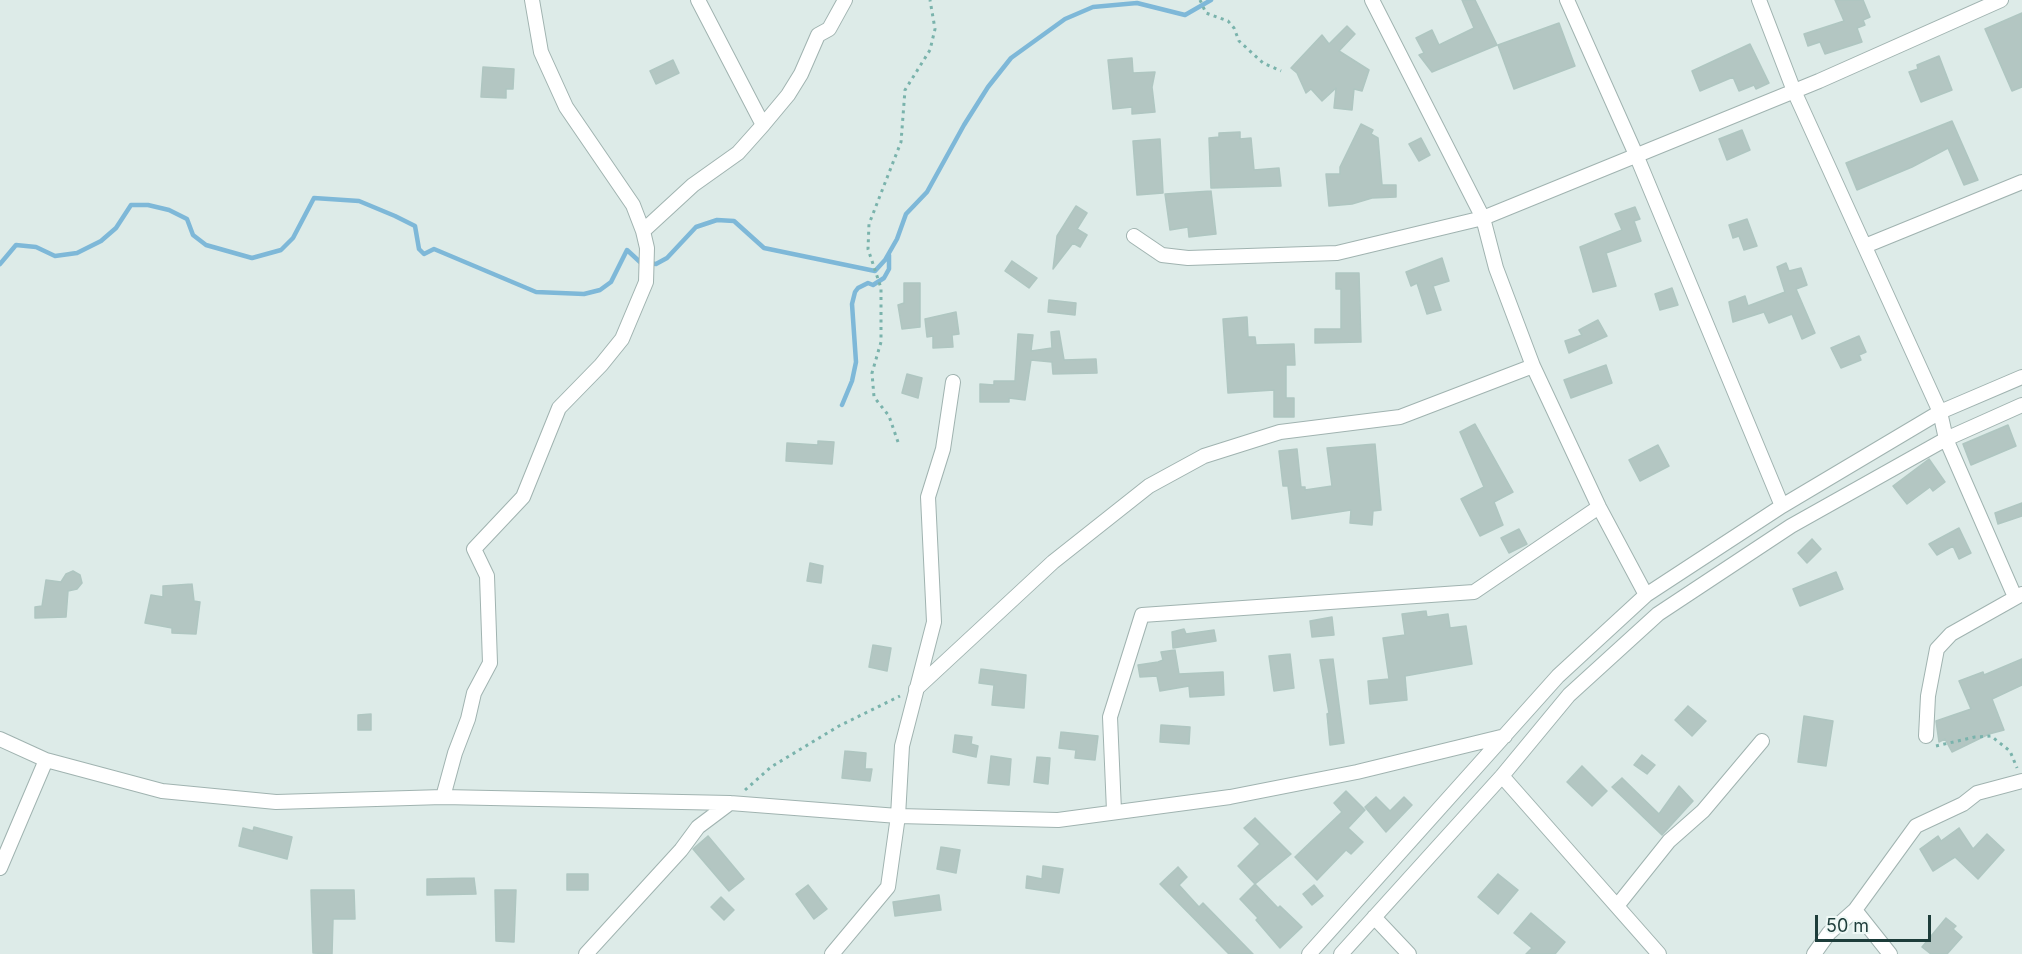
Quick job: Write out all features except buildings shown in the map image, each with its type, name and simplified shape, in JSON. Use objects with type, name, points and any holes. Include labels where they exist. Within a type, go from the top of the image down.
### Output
[{"type":"street","points":[[443,797],[454,753],[468,719],[474,693],[490,663],[487,576],[474,549],[523,497],[559,408],[601,365],[622,339],[646,282],[647,248],[633,205],[566,107],[541,52],[532,0]]},
{"type":"street","points":[[698,0],[763,125]]},
{"type":"street","points":[[643,231],[693,185],[738,153],[763,125],[788,95],[801,74],[818,34],[829,29],[845,0]]},
{"type":"street","points":[[1372,0],[1482,218],[1496,268],[1533,366],[1599,507],[1646,595]]},
{"type":"street","points":[[1567,0],[1637,157],[1782,506]]},
{"type":"street","points":[[1759,0],[1794,91],[1940,412],[1946,439],[2018,595],[1951,634],[1937,649],[1928,696],[1926,736]]},
{"type":"street","points":[[1134,236],[1162,255],[1188,258],[1337,253],[1482,218],[1637,157],[1925,36],[2001,0]]},
{"type":"street","points":[[1865,246],[2022,182]]},
{"type":"street","points":[[916,688],[1053,562],[1149,486],[1204,456],[1280,432],[1400,417],[1533,366]]},
{"type":"street","points":[[1309,954],[1558,676],[1646,595],[1782,506],[1940,412],[2022,376]]},
{"type":"street","points":[[832,954],[888,887],[898,816],[902,746],[934,622],[928,497],[943,449],[952,382]]},
{"type":"street","points":[[1341,954],[1502,776],[1569,695],[1658,614],[1791,526],[1946,439],[2022,405]]},
{"type":"street","points":[[1114,811],[1110,717],[1142,615],[1474,592],[1599,507]]},
{"type":"street","points":[[0,739],[46,760],[162,791],[276,802],[443,797],[730,803],[822,812],[898,816],[1058,820],[1230,797],[1357,772],[1505,736]]},
{"type":"street","points":[[1617,906],[1669,841],[1703,811],[1762,741]]},
{"type":"street","points":[[0,868],[46,760]]},
{"type":"street","points":[[1814,954],[1829,933],[1855,910],[1916,826],[1963,804],[1977,793],[2020,775]]},
{"type":"street","points":[[1502,776],[1659,954]]},
{"type":"street","points":[[586,954],[681,850],[698,827],[730,803]]},
{"type":"street","points":[[1855,910],[1890,954]]},
{"type":"street","points":[[1374,917],[1409,954]]},
{"type":"path","points":[[898,442],[889,416],[874,397],[872,373],[881,342],[881,288],[868,249],[869,224],[901,142],[905,90],[930,50],[934,30],[930,0]]},
{"type":"path","points":[[1200,0],[1206,13],[1228,21],[1234,27],[1239,41],[1263,63],[1281,71]]},
{"type":"path","points":[[730,803],[771,767],[839,726],[916,688]]},
{"type":"path","points":[[1926,736],[1931,747],[1975,737],[1991,736],[2010,752],[2020,775]]},
{"type":"waterway","points":[[0,264],[16,245],[36,247],[55,256],[77,253],[101,241],[116,228],[131,205],[148,205],[169,210],[187,219],[193,235],[206,245],[252,258],[281,250],[293,238],[314,198],[359,201],[395,216],[415,226],[419,249],[424,254],[434,249],[536,292],[584,294],[600,290],[611,282],[627,250],[640,262],[656,264],[667,258],[696,227],[717,220],[734,221],[764,248],[875,271],[885,260],[897,239],[906,214],[927,192],[964,125],[988,87],[1011,58],[1065,19],[1093,7],[1137,3],[1185,15],[1211,0]]},
{"type":"waterway","points":[[842,405],[852,381],[856,362],[852,304],[855,292],[868,283],[873,285],[884,278],[889,269],[889,255]]}]
